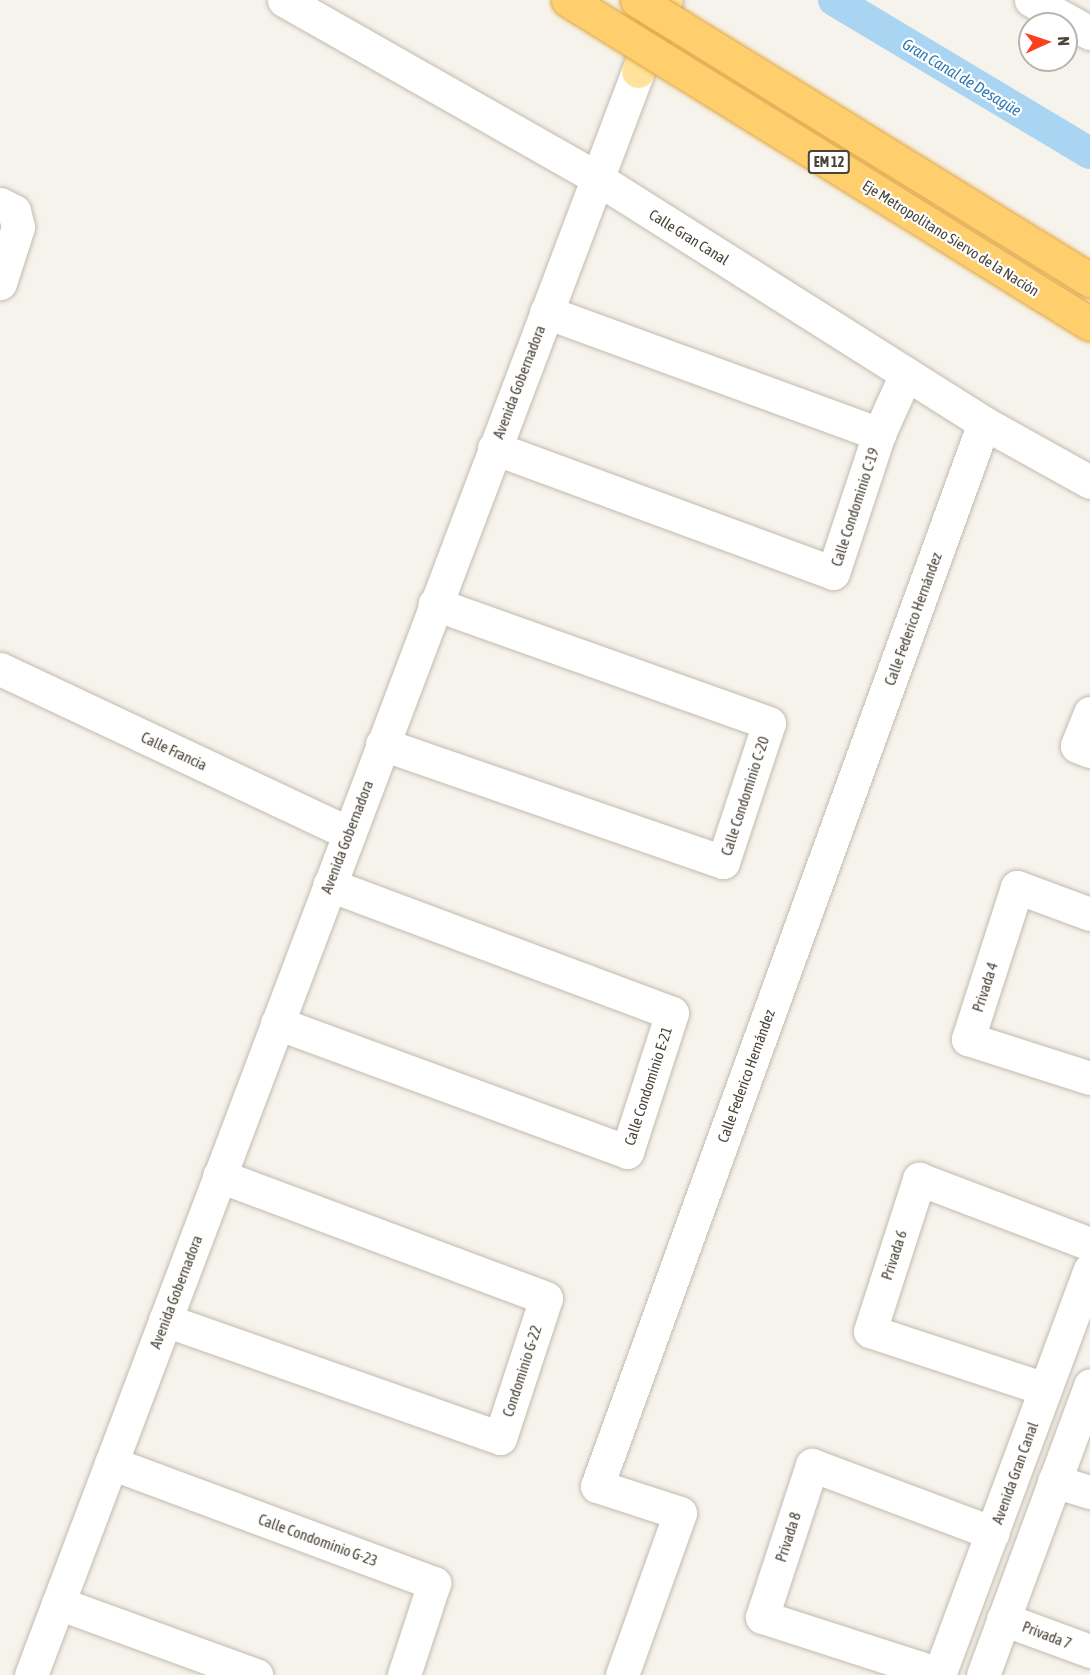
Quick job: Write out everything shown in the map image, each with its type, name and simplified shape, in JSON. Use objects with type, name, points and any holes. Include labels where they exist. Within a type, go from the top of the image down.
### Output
[{"type":"highway","name":"Eje Metropolitano Siervo de la Nación","points":[[568,0],[1090,324]]},
{"type":"highway","name":"EM 12","points":[[637,0],[1090,280]]},
{"type":"main road","name":"Avenida Gobernadora","points":[[638,71],[666,0]]},
{"type":"street","name":"Calle Gran Canal","points":[[284,0],[595,177],[984,423],[1090,482]]},
{"type":"street","points":[[1031,0],[1090,33]]},
{"type":"street","name":"Avenida Gobernadora","points":[[31,1675],[595,177],[638,71]]},
{"type":"street","points":[[0,204],[14,212],[18,226],[0,282]]},
{"type":"street","name":"Calle Condominio C-19","points":[[494,448],[833,573],[879,434],[546,312]]},
{"type":"street","points":[[879,434],[906,374]]},
{"type":"street","name":"Calle Federico Hernández","points":[[622,1675],[680,1513],[597,1486],[984,423]]},
{"type":"street","name":"Calle Condominio C-20","points":[[382,744],[723,862],[769,723],[435,604]]},
{"type":"street","name":"Calle Francia","points":[[0,669],[349,833]]},
{"type":"street","points":[[1090,713],[1077,746],[1090,751]]},
{"type":"street","name":"Calle Condominio E-21","points":[[277,1023],[627,1152],[672,1013],[329,885]]},
{"type":"street","name":"Privada 4","points":[[1090,914],[1017,887],[968,1039],[1090,1078]]},
{"type":"street","name":"Condominio G-22","points":[[165,1320],[500,1438],[546,1298],[219,1176]]},
{"type":"street","name":"Privada 6","points":[[1045,1389],[870,1330],[919,1179],[1090,1244]]},
{"type":"street","name":"Avenida Gran Canal","points":[[939,1675],[1045,1389],[1084,1306],[1090,1270]]},
{"type":"street","points":[[983,1675],[1090,1385]]},
{"type":"street","name":"Calle Condominio G-23","points":[[111,1463],[434,1583],[404,1675]]},
{"type":"street","name":"Privada 8","points":[[939,1675],[762,1617],[812,1465],[993,1533]]},
{"type":"street","points":[[1054,1481],[1090,1492]]},
{"type":"street","points":[[58,1603],[256,1675]]},
{"type":"street","name":"Privada 7","points":[[1003,1619],[1090,1651]]},
{"type":"waterway","name":"Gran Canal de Desagüe","points":[[834,0],[1090,153]]}]
